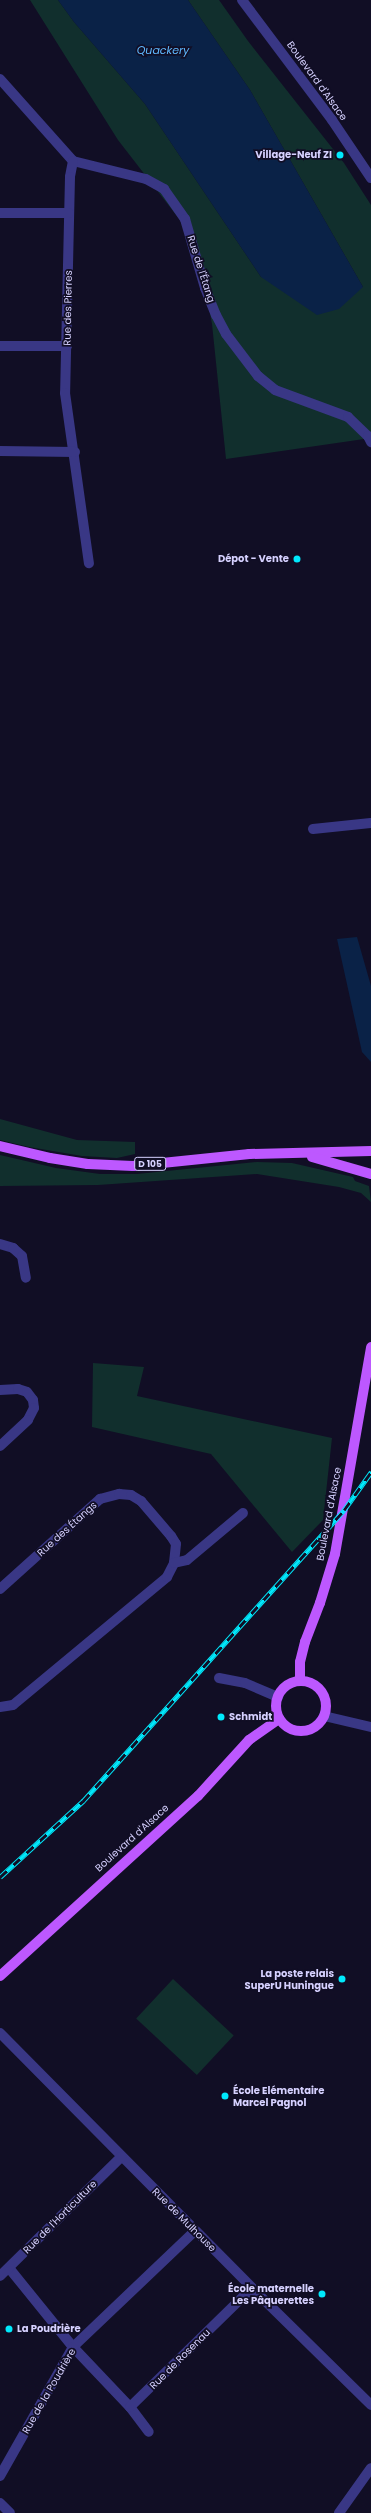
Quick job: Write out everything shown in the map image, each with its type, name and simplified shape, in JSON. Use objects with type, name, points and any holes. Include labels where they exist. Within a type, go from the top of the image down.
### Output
[{"type":"main road","name":"D 105","points":[[0,1146],[50,1158],[88,1164],[133,1166],[249,1154],[301,1154],[371,1151]]},
{"type":"main road","name":"D 105","points":[[301,1154],[371,1174]]},
{"type":"main road","name":"Boulevard d'Alsace","points":[[300,1681],[300,1662],[305,1642],[322,1597],[335,1554],[371,1348]]},
{"type":"main road","points":[[300,1681],[316,1686],[322,1692],[325,1699],[324,1716],[317,1726],[305,1731],[290,1729],[279,1719],[276,1712],[278,1697],[287,1686],[300,1681]]},
{"type":"main road","name":"Boulevard d'Alsace","points":[[0,1976],[198,1796],[249,1740],[279,1719]]},
{"type":"street","name":"Boulevard d'Alsace","points":[[242,0],[332,120],[371,178]]},
{"type":"street","points":[[0,79],[73,161]]},
{"type":"street","name":"Rue des Pierres","points":[[73,161],[69,213],[65,393],[75,452],[88,563]]},
{"type":"street","name":"Rue de l'Étang","points":[[73,161],[146,179],[164,188],[185,220],[205,288],[216,315],[226,334],[258,376],[275,390],[348,417],[368,436],[371,442]]},
{"type":"street","points":[[0,213],[69,213]]},
{"type":"street","points":[[0,346],[67,346]]},
{"type":"street","points":[[0,451],[75,452]]},
{"type":"street","points":[[313,829],[371,823]]},
{"type":"street","points":[[0,1244],[13,1248],[22,1256],[26,1278]]},
{"type":"street","points":[[0,1390],[18,1389],[27,1392],[33,1400],[34,1408],[28,1420],[0,1446]]},
{"type":"street","name":"Rue des Étangs","points":[[0,1589],[100,1499],[119,1494],[131,1496],[141,1501],[176,1544],[174,1563],[167,1577],[13,1705],[0,1707]]},
{"type":"street","points":[[174,1563],[187,1560],[243,1513]]},
{"type":"street","points":[[219,1678],[245,1683],[278,1697]]},
{"type":"street","points":[[324,1716],[371,1727]]},
{"type":"street","name":"Rue de Mulhouse","points":[[0,2033],[121,2157],[371,2405]]},
{"type":"street","name":"Rue de l'Horticulture","points":[[0,2276],[121,2157]]},
{"type":"street","name":"Rue de la Poudrière","points":[[0,2476],[73,2347],[195,2231]]},
{"type":"street","points":[[9,2268],[73,2347],[130,2407],[149,2432]]},
{"type":"street","name":"Rue de Rosenau","points":[[130,2407],[252,2288]]},
{"type":"street","points":[[339,2513],[371,2468]]},
{"type":"street","points":[[0,2503],[10,2513]]},
{"type":"green space","points":[[30,0],[58,0],[74,22],[145,104],[261,277],[363,287],[250,90],[188,0],[219,0],[248,41],[344,163],[371,205],[371,438],[226,459],[212,324],[197,242],[118,140]]},
{"type":"green space","points":[[0,1119],[77,1140],[135,1142],[135,1154],[117,1158],[82,1156],[29,1147],[0,1140]]},
{"type":"green space","points":[[0,1155],[56,1168],[100,1174],[137,1174],[257,1162],[292,1163],[353,1177],[355,1181],[369,1186],[371,1202],[361,1193],[339,1187],[257,1174],[98,1185],[0,1186]]},
{"type":"green space","points":[[93,1363],[144,1367],[137,1396],[332,1438],[323,1520],[292,1552],[211,1454],[92,1427]]},
{"type":"green space","points":[[173,1979],[234,2036],[197,2075],[136,2018]]},
{"type":"water","name":"Quackery","points":[[58,0],[188,0],[250,90],[363,287],[339,309],[317,315],[261,277],[145,104],[74,22]]},
{"type":"water","points":[[357,937],[371,986],[371,1062],[362,1052],[337,939]]},
{"type":"railway","points":[[0,1877],[83,1801],[344,1510],[371,1472]]},
{"type":"place","name":"Village-Neuf ZI","points":[[340,155]]},
{"type":"place","name":"Dépot - Vente","points":[[297,559]]},
{"type":"place","name":"Schmidt","points":[[221,1717]]},
{"type":"place","name":"La poste relais SuperU Huningue","points":[[342,1979]]},
{"type":"place","name":"École Elémentaire Marcel Pagnol","points":[[225,2096]]},
{"type":"place","name":"École maternelle Les Pâquerettes","points":[[322,2294]]},
{"type":"place","name":"La Poudrière","points":[[9,2329]]}]
